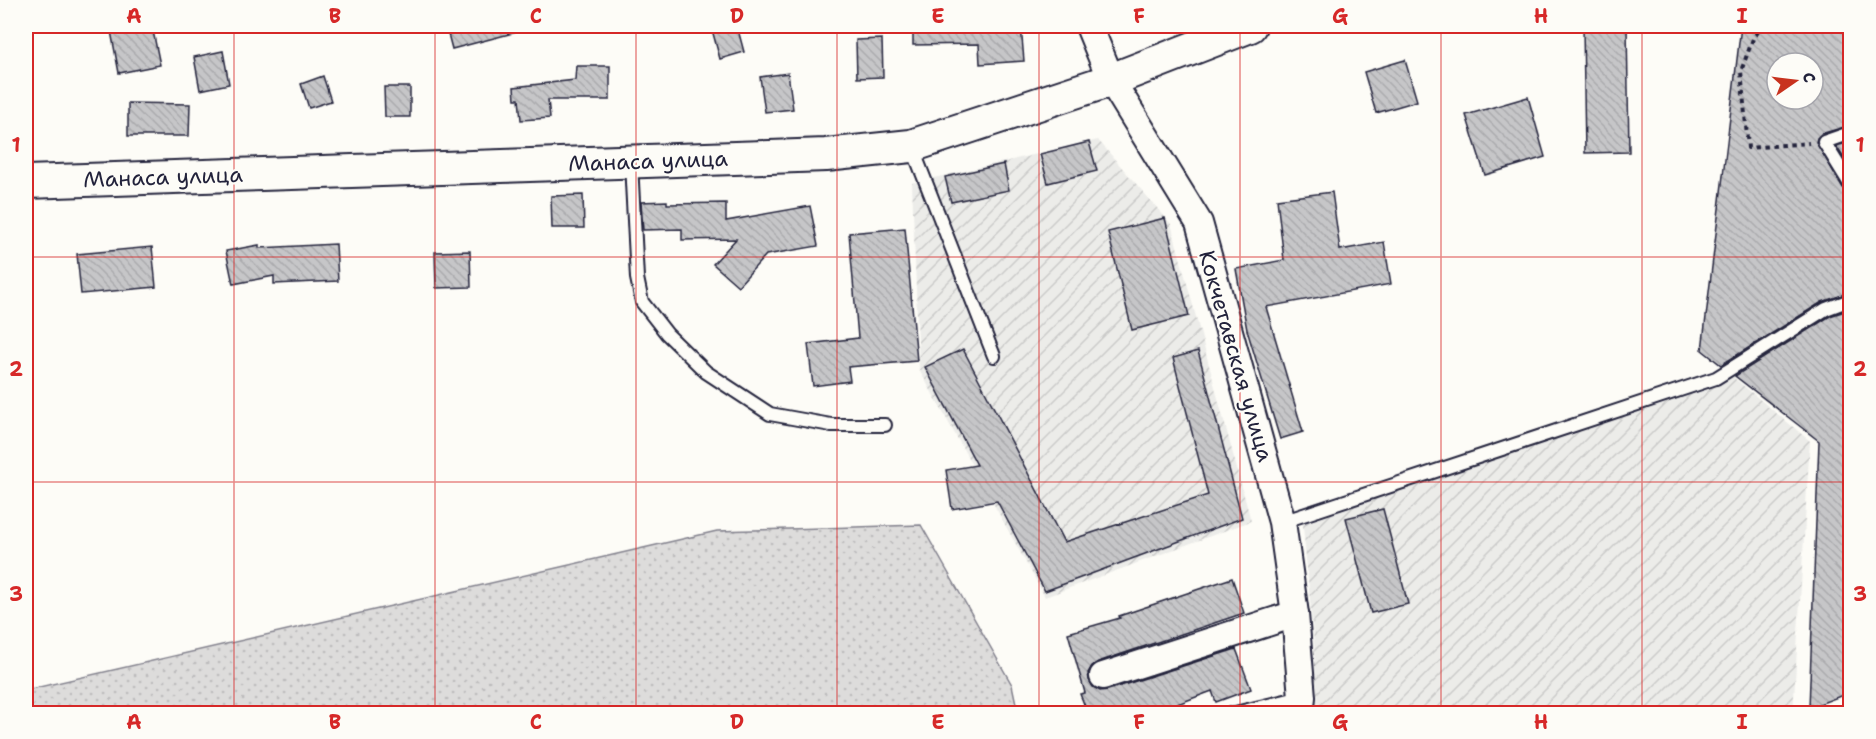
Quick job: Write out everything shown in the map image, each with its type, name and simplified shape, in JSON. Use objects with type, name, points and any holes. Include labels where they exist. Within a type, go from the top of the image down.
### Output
[{"type":"street","name":"Кокчетавская улица","points":[[1089,26],[1111,80],[1199,224],[1282,522],[1295,614],[1301,705]]},
{"type":"street","name":"Манаса улица","points":[[26,182],[826,155],[911,146],[1111,80],[1250,26]]},
{"type":"street","points":[[1103,676],[1295,614]]},
{"type":"lane","points":[[1851,133],[1824,142],[1851,184]]},
{"type":"lane","points":[[911,146],[994,356]]},
{"type":"lane","points":[[631,162],[637,279],[642,302],[667,334],[706,372],[770,414],[831,425],[885,425]]},
{"type":"lane","points":[[1282,522],[1716,378],[1826,309],[1851,300]]},
{"type":"lane","points":[[1231,714],[1301,705]]},
{"type":"path","points":[[1765,26],[1754,36],[1741,71],[1748,148],[1824,142]]},
{"type":"shaded area","points":[[1098,140],[1171,224],[1251,521],[1045,597],[919,369],[912,183]]},
{"type":"shaded area","points":[[1733,377],[1810,441],[1793,713],[1316,713],[1314,644],[1302,515]]},
{"type":"shaded area","points":[[921,525],[1012,685],[1018,713],[26,713],[26,690],[717,531]]},
{"type":"building","points":[[110,26],[152,26],[160,65],[119,73]]},
{"type":"building","points":[[446,26],[517,26],[517,32],[452,49]]},
{"type":"building","points":[[711,26],[737,26],[744,52],[720,59]]},
{"type":"building","points":[[913,26],[1021,26],[1024,61],[980,64],[979,44],[913,45]]},
{"type":"building","points":[[1627,26],[1629,152],[1585,153],[1583,27]]},
{"type":"building","points":[[1741,26],[1851,26],[1851,125],[1821,134],[1816,142],[1843,188],[1851,192],[1851,292],[1822,302],[1721,365],[1702,350]]},
{"type":"building","points":[[882,39],[883,77],[857,78],[856,40]]},
{"type":"building","points":[[223,51],[229,84],[200,90],[194,57]]},
{"type":"building","points":[[1405,60],[1417,101],[1376,113],[1364,72]]},
{"type":"building","points":[[576,66],[610,66],[610,100],[548,100],[550,118],[521,120],[519,99],[515,99],[514,87],[575,80]]},
{"type":"building","points":[[788,73],[793,109],[765,112],[760,77]]},
{"type":"building","points":[[323,76],[331,101],[309,108],[301,84]]},
{"type":"building","points":[[384,87],[410,87],[410,117],[385,117]]},
{"type":"building","points":[[1528,97],[1545,157],[1485,175],[1466,115]]},
{"type":"building","points":[[128,103],[190,104],[189,136],[128,136]]},
{"type":"building","points":[[1089,142],[1097,171],[1048,183],[1040,154]]},
{"type":"building","points":[[1851,142],[1851,169],[1836,146]]},
{"type":"building","points":[[1004,164],[1009,190],[951,202],[945,177]]},
{"type":"building","points":[[1332,192],[1340,250],[1384,242],[1391,284],[1266,307],[1303,432],[1280,439],[1247,330],[1236,269],[1284,260],[1277,199]]},
{"type":"building","points":[[583,195],[584,228],[552,228],[551,196]]},
{"type":"building","points":[[667,201],[667,204],[726,203],[726,221],[810,206],[818,246],[766,255],[738,286],[713,264],[736,239],[682,240],[682,229],[643,230],[641,202]]},
{"type":"building","points":[[1165,218],[1189,316],[1132,330],[1108,232]]},
{"type":"building","points":[[905,228],[917,361],[848,367],[850,381],[813,386],[808,344],[858,338],[849,233]]},
{"type":"building","points":[[336,244],[338,281],[274,284],[274,276],[233,284],[226,251],[259,245],[259,248]]},
{"type":"building","points":[[152,247],[156,287],[81,294],[77,254]]},
{"type":"building","points":[[470,251],[471,287],[436,288],[435,252]]},
{"type":"building","points":[[1851,309],[1851,692],[1809,708],[1819,441],[1735,376],[1830,316]]},
{"type":"building","points":[[963,349],[1064,542],[1208,495],[1173,358],[1198,351],[1242,518],[1045,591],[997,501],[952,509],[946,470],[977,465],[925,367]]},
{"type":"building","points":[[1383,509],[1408,604],[1371,613],[1346,518]]},
{"type":"building","points":[[1232,578],[1244,613],[1098,662],[1088,673],[1089,680],[1093,687],[1100,691],[1108,690],[1236,649],[1251,689],[1216,702],[1212,691],[1151,714],[1088,714],[1080,694],[1085,693],[1068,633],[1120,618],[1119,616]]}]
